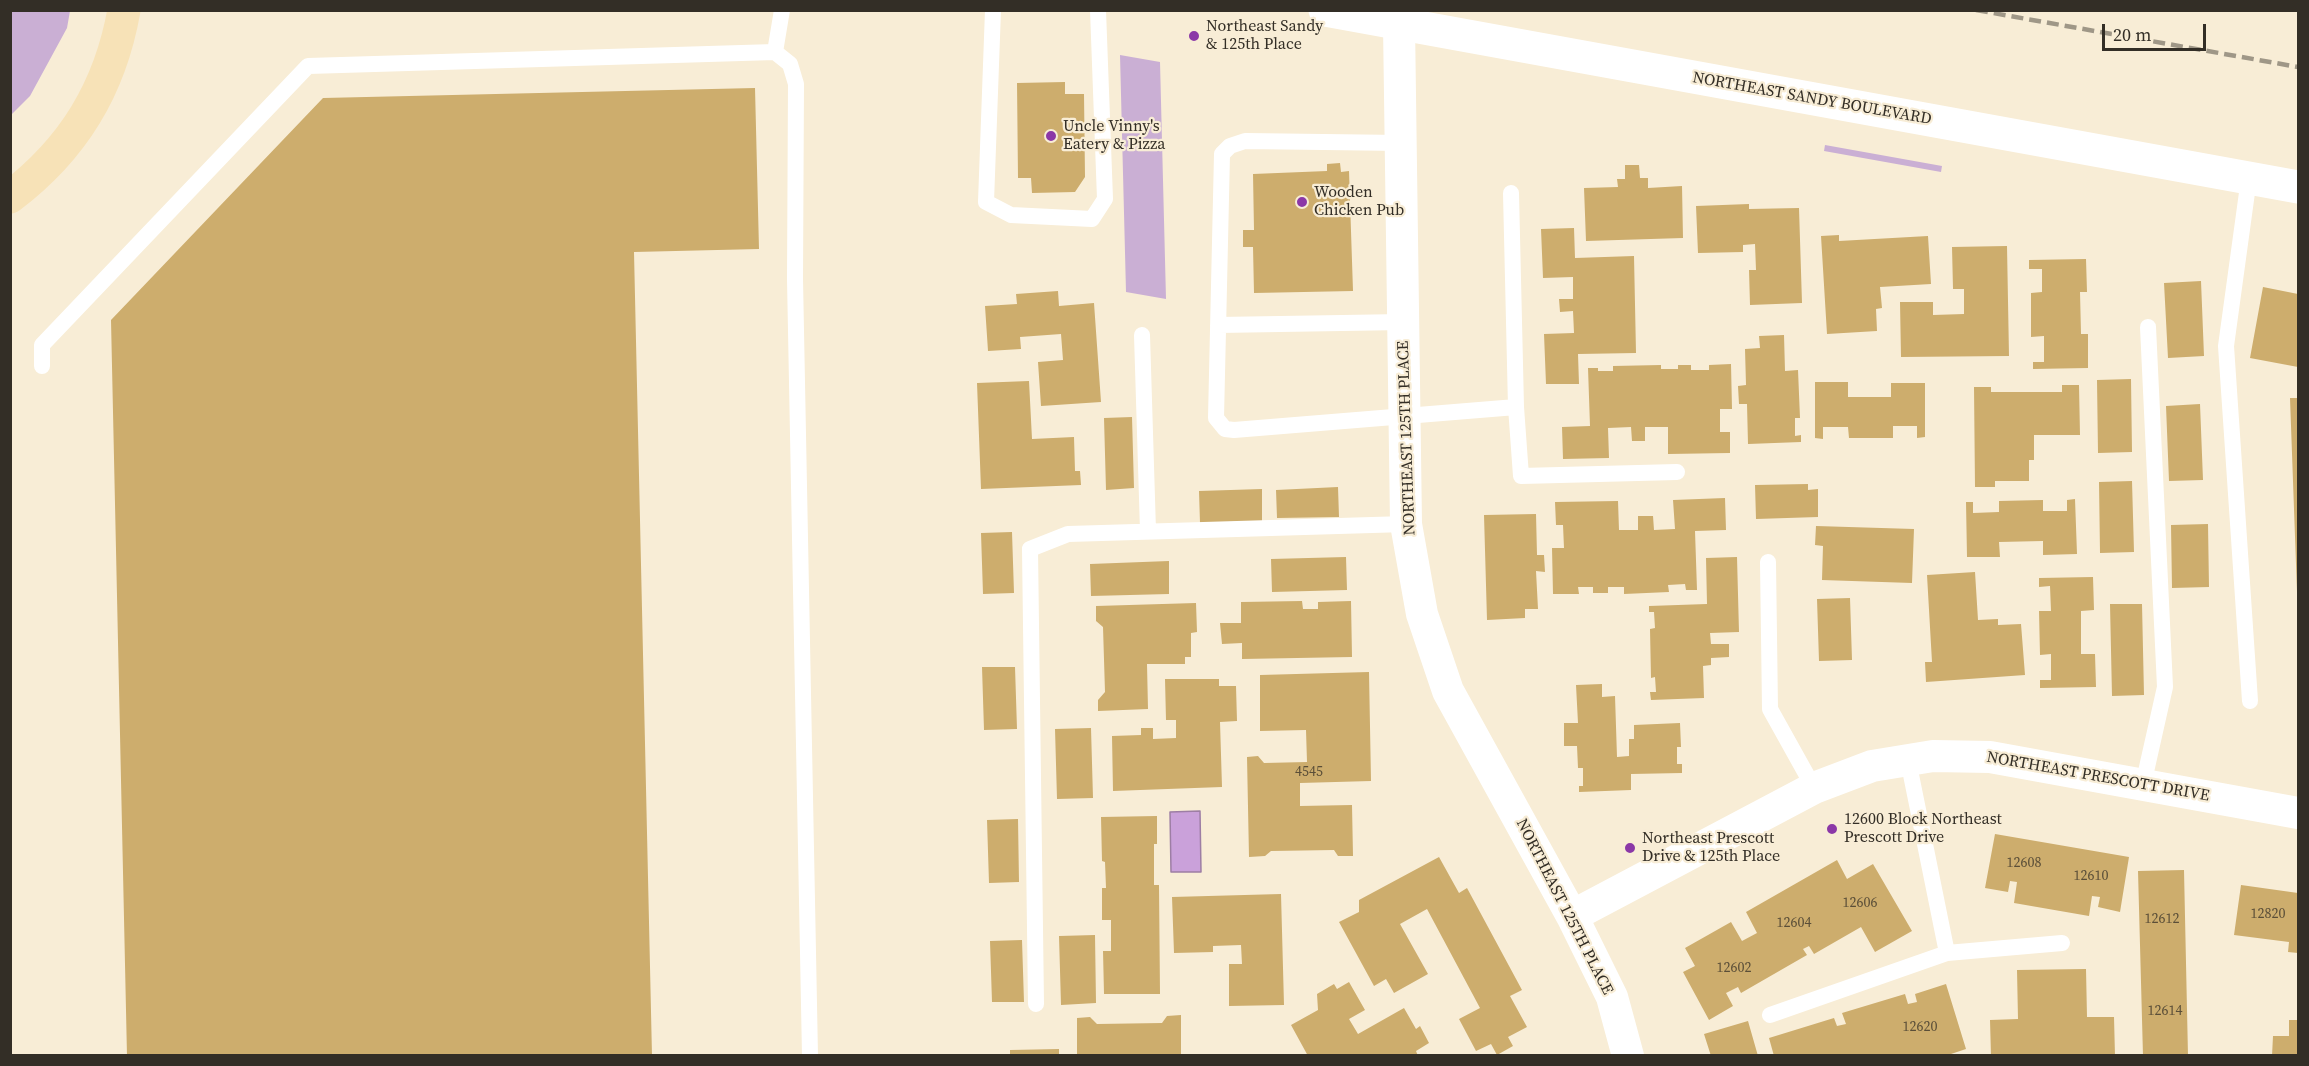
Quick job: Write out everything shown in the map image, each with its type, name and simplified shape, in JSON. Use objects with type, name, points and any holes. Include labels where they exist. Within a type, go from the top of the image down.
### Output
[{"type":"main road","name":"NORTHEAST SANDY BOULEVARD","points":[[1325,10],[2298,187]]},
{"type":"main road","points":[[10,197],[40,172],[65,146],[82,123],[103,81],[128,19]]},
{"type":"street","name":"NORTHEAST 125TH PLACE","points":[[1399,24],[1406,524],[1422,614],[1448,691],[1572,916],[1612,997],[1628,1056]]},
{"type":"street","name":"NORTHEAST PRESCOTT DRIVE","points":[[1572,916],[1814,788],[1872,766],[1933,756],[1990,757],[2298,813]]},
{"type":"lane","points":[[775,52],[782,10]]},
{"type":"lane","points":[[993,10],[986,202],[1011,215],[1092,219],[1105,199],[1098,10]]},
{"type":"lane","points":[[42,366],[42,345],[308,66],[775,52],[789,64],[796,84],[795,279],[810,1056]]},
{"type":"lane","points":[[1402,143],[1245,141],[1230,146],[1222,154],[1216,418],[1225,429],[1234,430],[1516,407]]},
{"type":"lane","points":[[2249,178],[2226,346],[2250,701]]},
{"type":"lane","points":[[1511,193],[1516,407],[1521,476],[1677,472]]},
{"type":"lane","points":[[1218,325],[1404,322]]},
{"type":"lane","points":[[2143,784],[2165,687],[2148,327]]},
{"type":"lane","points":[[1142,335],[1148,531]]},
{"type":"lane","points":[[1036,1004],[1030,549],[1068,534],[1406,524]]},
{"type":"lane","points":[[1768,562],[1770,709],[1814,788]]},
{"type":"lane","points":[[1908,760],[1947,953]]},
{"type":"lane","points":[[1770,1015],[1947,953],[2062,943]]},
{"type":"shaded area","points":[[11,10],[70,11],[67,28],[30,96],[11,115]]},
{"type":"shaded area","points":[[1120,55],[1160,62],[1166,299],[1126,292]]},
{"type":"shaded area","points":[[1825,145],[1942,166],[1941,172],[1824,151]]},
{"type":"shaded area","points":[[1200,811],[1201,872],[1171,872],[1170,812]]},
{"type":"building","name":"Uncle Vinny's Eatery & Pizza","points":[[1065,82],[1065,94],[1084,94],[1085,177],[1075,192],[1032,193],[1031,178],[1018,178],[1017,83]]},
{"type":"building","points":[[755,88],[759,249],[634,252],[652,1056],[127,1056],[111,320],[323,98]]},
{"type":"building","name":"Wooden Chicken Pub","points":[[1340,163],[1341,172],[1349,171],[1353,291],[1254,293],[1253,247],[1243,247],[1243,230],[1254,230],[1253,174],[1327,171],[1327,164]]},
{"type":"building","points":[[1625,165],[1639,165],[1640,178],[1648,178],[1648,188],[1682,186],[1683,238],[1586,241],[1584,188],[1618,187],[1617,179],[1625,179]]},
{"type":"building","points":[[1749,204],[1749,209],[1799,208],[1802,303],[1750,305],[1749,270],[1756,270],[1755,244],[1743,245],[1743,252],[1698,253],[1696,206]]},
{"type":"building","points":[[1574,228],[1575,258],[1634,256],[1636,353],[1578,354],[1579,384],[1546,384],[1544,334],[1574,333],[1573,311],[1560,312],[1559,299],[1573,299],[1573,277],[1543,278],[1541,229]]},
{"type":"building","points":[[1839,235],[1839,241],[1928,236],[1931,284],[1880,287],[1882,308],[1876,309],[1877,331],[1827,334],[1821,236]]},
{"type":"building","points":[[2007,246],[2009,356],[1901,357],[1900,302],[1933,302],[1933,315],[1964,314],[1964,289],[1953,289],[1952,247]]},
{"type":"building","points":[[2086,259],[2087,292],[2080,292],[2081,334],[2088,334],[2088,368],[2033,369],[2033,362],[2044,362],[2044,336],[2031,337],[2031,293],[2042,292],[2042,269],[2029,269],[2029,260]]},
{"type":"building","points":[[2201,281],[2204,356],[2168,358],[2164,283]]},
{"type":"building","points":[[2263,287],[2298,294],[2298,367],[2250,358]]},
{"type":"building","points":[[1058,291],[1059,306],[1094,303],[1101,402],[1041,406],[1038,362],[1063,360],[1061,334],[1020,337],[1021,349],[988,351],[985,306],[1017,304],[1016,294]]},
{"type":"building","points":[[1784,335],[1785,371],[1798,370],[1800,418],[1795,418],[1795,436],[1801,435],[1801,442],[1748,444],[1747,404],[1739,404],[1738,386],[1746,385],[1745,349],[1760,348],[1759,336]]},
{"type":"building","points":[[1731,364],[1732,409],[1720,409],[1720,432],[1730,432],[1730,453],[1668,454],[1668,427],[1645,427],[1645,441],[1632,441],[1631,427],[1608,428],[1609,458],[1563,459],[1562,427],[1590,426],[1588,368],[1613,371],[1613,366],[1661,365],[1661,369],[1678,369],[1678,365],[1691,365],[1691,370],[1709,370],[1709,365]]},
{"type":"building","points":[[2131,379],[2132,452],[2098,453],[2097,380]]},
{"type":"building","points":[[1029,381],[1032,439],[1074,437],[1075,471],[1080,471],[1081,485],[981,489],[977,383]]},
{"type":"building","points":[[1815,382],[1848,382],[1848,397],[1891,397],[1891,383],[1925,383],[1925,437],[1917,438],[1917,426],[1893,426],[1893,438],[1849,438],[1848,427],[1823,427],[1823,439],[1815,438]]},
{"type":"building","points":[[2062,385],[2079,385],[2080,435],[2034,435],[2034,460],[2029,460],[2029,481],[1995,481],[1995,487],[1975,487],[1974,387],[1991,387],[1991,392],[2062,392]]},
{"type":"building","points":[[2290,398],[2298,398],[2298,592],[2297,592]]},
{"type":"building","points":[[2200,404],[2203,480],[2169,481],[2166,406]]},
{"type":"building","points":[[1132,417],[1134,488],[1106,490],[1104,418]]},
{"type":"building","points":[[2132,481],[2134,552],[2100,553],[2099,482]]},
{"type":"building","points":[[1808,484],[1808,490],[1818,489],[1818,517],[1756,519],[1755,485]]},
{"type":"building","points":[[1338,487],[1339,517],[1277,518],[1276,490]]},
{"type":"building","points":[[1262,489],[1262,521],[1200,523],[1199,491]]},
{"type":"building","points":[[1725,498],[1726,530],[1695,531],[1697,590],[1686,590],[1685,584],[1668,585],[1669,592],[1624,594],[1624,587],[1608,587],[1608,593],[1593,593],[1593,587],[1578,587],[1579,594],[1553,594],[1552,548],[1564,548],[1563,525],[1556,525],[1555,502],[1618,501],[1619,530],[1638,530],[1638,516],[1653,516],[1654,530],[1675,529],[1673,500]]},
{"type":"building","points":[[2075,499],[2077,554],[2043,555],[2043,541],[1999,542],[2000,557],[1967,557],[1966,502],[1973,502],[1973,513],[1999,512],[1999,501],[2043,500],[2043,511],[2067,511],[2067,500]]},
{"type":"building","points":[[1536,514],[1537,555],[1544,555],[1545,572],[1536,571],[1538,609],[1525,609],[1525,618],[1487,620],[1484,515]]},
{"type":"building","points":[[2208,524],[2209,587],[2172,588],[2171,525]]},
{"type":"building","points":[[1816,526],[1914,529],[1912,583],[1822,580],[1823,546],[1815,545]]},
{"type":"building","points":[[1012,532],[1014,593],[983,594],[981,533]]},
{"type":"building","points":[[1346,557],[1347,590],[1272,592],[1271,559]]},
{"type":"building","points":[[1737,557],[1739,632],[1710,633],[1711,644],[1729,644],[1729,657],[1711,658],[1711,665],[1703,666],[1704,698],[1651,700],[1650,692],[1656,692],[1655,677],[1651,678],[1650,629],[1655,628],[1654,612],[1649,612],[1649,606],[1707,604],[1706,558]]},
{"type":"building","points":[[1169,561],[1169,594],[1091,596],[1090,564]]},
{"type":"building","points":[[1975,572],[1978,620],[1998,619],[1998,625],[2021,624],[2025,675],[1926,682],[1925,662],[1932,662],[1927,575]]},
{"type":"building","points":[[2093,577],[2094,610],[2081,611],[2081,654],[2095,654],[2096,687],[2040,688],[2040,680],[2051,680],[2051,654],[2040,655],[2039,611],[2051,611],[2050,586],[2039,587],[2039,578]]},
{"type":"building","points":[[1850,598],[1852,660],[1819,661],[1817,599]]},
{"type":"building","points":[[1302,601],[1303,609],[1318,609],[1318,602],[1351,601],[1352,657],[1242,659],[1242,643],[1222,644],[1220,623],[1241,623],[1241,602]]},
{"type":"building","points":[[1196,603],[1197,632],[1191,633],[1191,657],[1185,657],[1185,664],[1147,664],[1148,709],[1098,711],[1098,700],[1105,692],[1103,627],[1096,621],[1096,606]]},
{"type":"building","points":[[2110,604],[2142,604],[2144,695],[2112,696]]},
{"type":"building","points":[[982,667],[1015,667],[1017,729],[984,730]]},
{"type":"building","points":[[1369,672],[1371,781],[1300,783],[1300,806],[1352,805],[1353,856],[1338,856],[1334,850],[1271,851],[1265,856],[1249,857],[1247,757],[1258,756],[1264,763],[1307,762],[1306,730],[1260,731],[1260,675]]},
{"type":"building","points":[[1165,679],[1219,679],[1219,686],[1236,686],[1237,721],[1220,722],[1222,787],[1113,791],[1112,736],[1141,735],[1141,728],[1153,728],[1153,739],[1176,738],[1176,720],[1166,720]]},
{"type":"building","points":[[1602,684],[1602,697],[1615,696],[1617,757],[1629,756],[1629,739],[1634,739],[1634,725],[1680,723],[1681,747],[1677,747],[1677,764],[1682,764],[1682,773],[1631,774],[1631,790],[1579,792],[1579,786],[1583,786],[1583,768],[1578,768],[1577,746],[1564,746],[1564,723],[1578,723],[1576,685]]},
{"type":"building","points":[[1091,728],[1093,798],[1057,799],[1055,729]]},
{"type":"building","points":[[1157,816],[1154,885],[1159,885],[1160,994],[1104,994],[1103,951],[1111,951],[1111,920],[1102,920],[1102,888],[1106,888],[1105,862],[1102,861],[1101,817]]},
{"type":"building","points":[[1018,819],[1019,882],[989,883],[987,820]]},
{"type":"building","points":[[1995,834],[2129,857],[2120,912],[2098,907],[2100,897],[2092,896],[2089,916],[2014,903],[2017,882],[2010,881],[2008,892],[1985,888]]},
{"type":"building","points":[[1439,857],[1459,893],[1467,888],[1522,990],[1510,996],[1527,1027],[1508,1037],[1513,1046],[1497,1055],[1491,1044],[1476,1051],[1459,1019],[1480,1008],[1427,909],[1400,924],[1428,974],[1394,993],[1386,979],[1374,986],[1339,922],[1359,912],[1359,900]]},
{"type":"building","points":[[1837,860],[1847,879],[1873,864],[1912,931],[1875,952],[1861,927],[1814,954],[1809,946],[1803,949],[1807,955],[1741,993],[1738,987],[1726,993],[1733,1006],[1709,1020],[1683,972],[1695,966],[1685,948],[1731,922],[1742,941],[1757,933],[1746,912]]},
{"type":"building","points":[[2184,870],[2188,1056],[2143,1056],[2138,871]]},
{"type":"building","points":[[2241,885],[2298,893],[2298,953],[2288,952],[2289,942],[2234,935]]},
{"type":"building","points":[[1281,894],[1284,1005],[1229,1006],[1229,964],[1242,964],[1241,945],[1213,946],[1213,952],[1174,953],[1172,897]]},
{"type":"building","points":[[1095,935],[1096,1003],[1061,1005],[1059,936]]},
{"type":"building","points":[[1022,940],[1024,1002],[992,1002],[990,941]]},
{"type":"building","points":[[2086,969],[2087,1017],[2114,1017],[2115,1056],[1991,1056],[1990,1020],[2018,1019],[2017,970]]},
{"type":"building","points":[[1349,982],[1365,1010],[1349,1019],[1358,1034],[1404,1008],[1416,1029],[1420,1026],[1429,1043],[1416,1051],[1418,1056],[1308,1056],[1291,1025],[1318,1010],[1317,994],[1334,984],[1337,989]]},
{"type":"building","points":[[1946,984],[1966,1049],[1945,1056],[1774,1056],[1769,1038],[1834,1018],[1837,1026],[1846,1024],[1842,1013],[1905,994],[1908,1004],[1917,1002],[1915,994]]},
{"type":"building","points":[[1181,1015],[1181,1056],[1077,1056],[1077,1018],[1090,1017],[1097,1024],[1162,1023],[1167,1016]]},
{"type":"building","points":[[2289,1020],[2298,1020],[2298,1056],[2272,1056],[2273,1036],[2289,1036]]},
{"type":"building","points":[[1748,1021],[1758,1056],[1711,1056],[1704,1034]]},
{"type":"building","points":[[1059,1049],[1059,1056],[1010,1056],[1010,1050]]},
{"type":"railway","points":[[1976,10],[2298,67]]},
{"type":"place","name":"Northeast Sandy & 125th Place","points":[[1194,36]]},
{"type":"place","name":"Uncle Vinny's Eatery & Pizza","points":[[1051,136]]},
{"type":"place","name":"Wooden Chicken Pub","points":[[1302,202]]},
{"type":"place","name":"12600 Block Northeast Prescott Drive","points":[[1832,829]]},
{"type":"place","name":"Northeast Prescott Drive & 125th Place","points":[[1630,848]]}]
